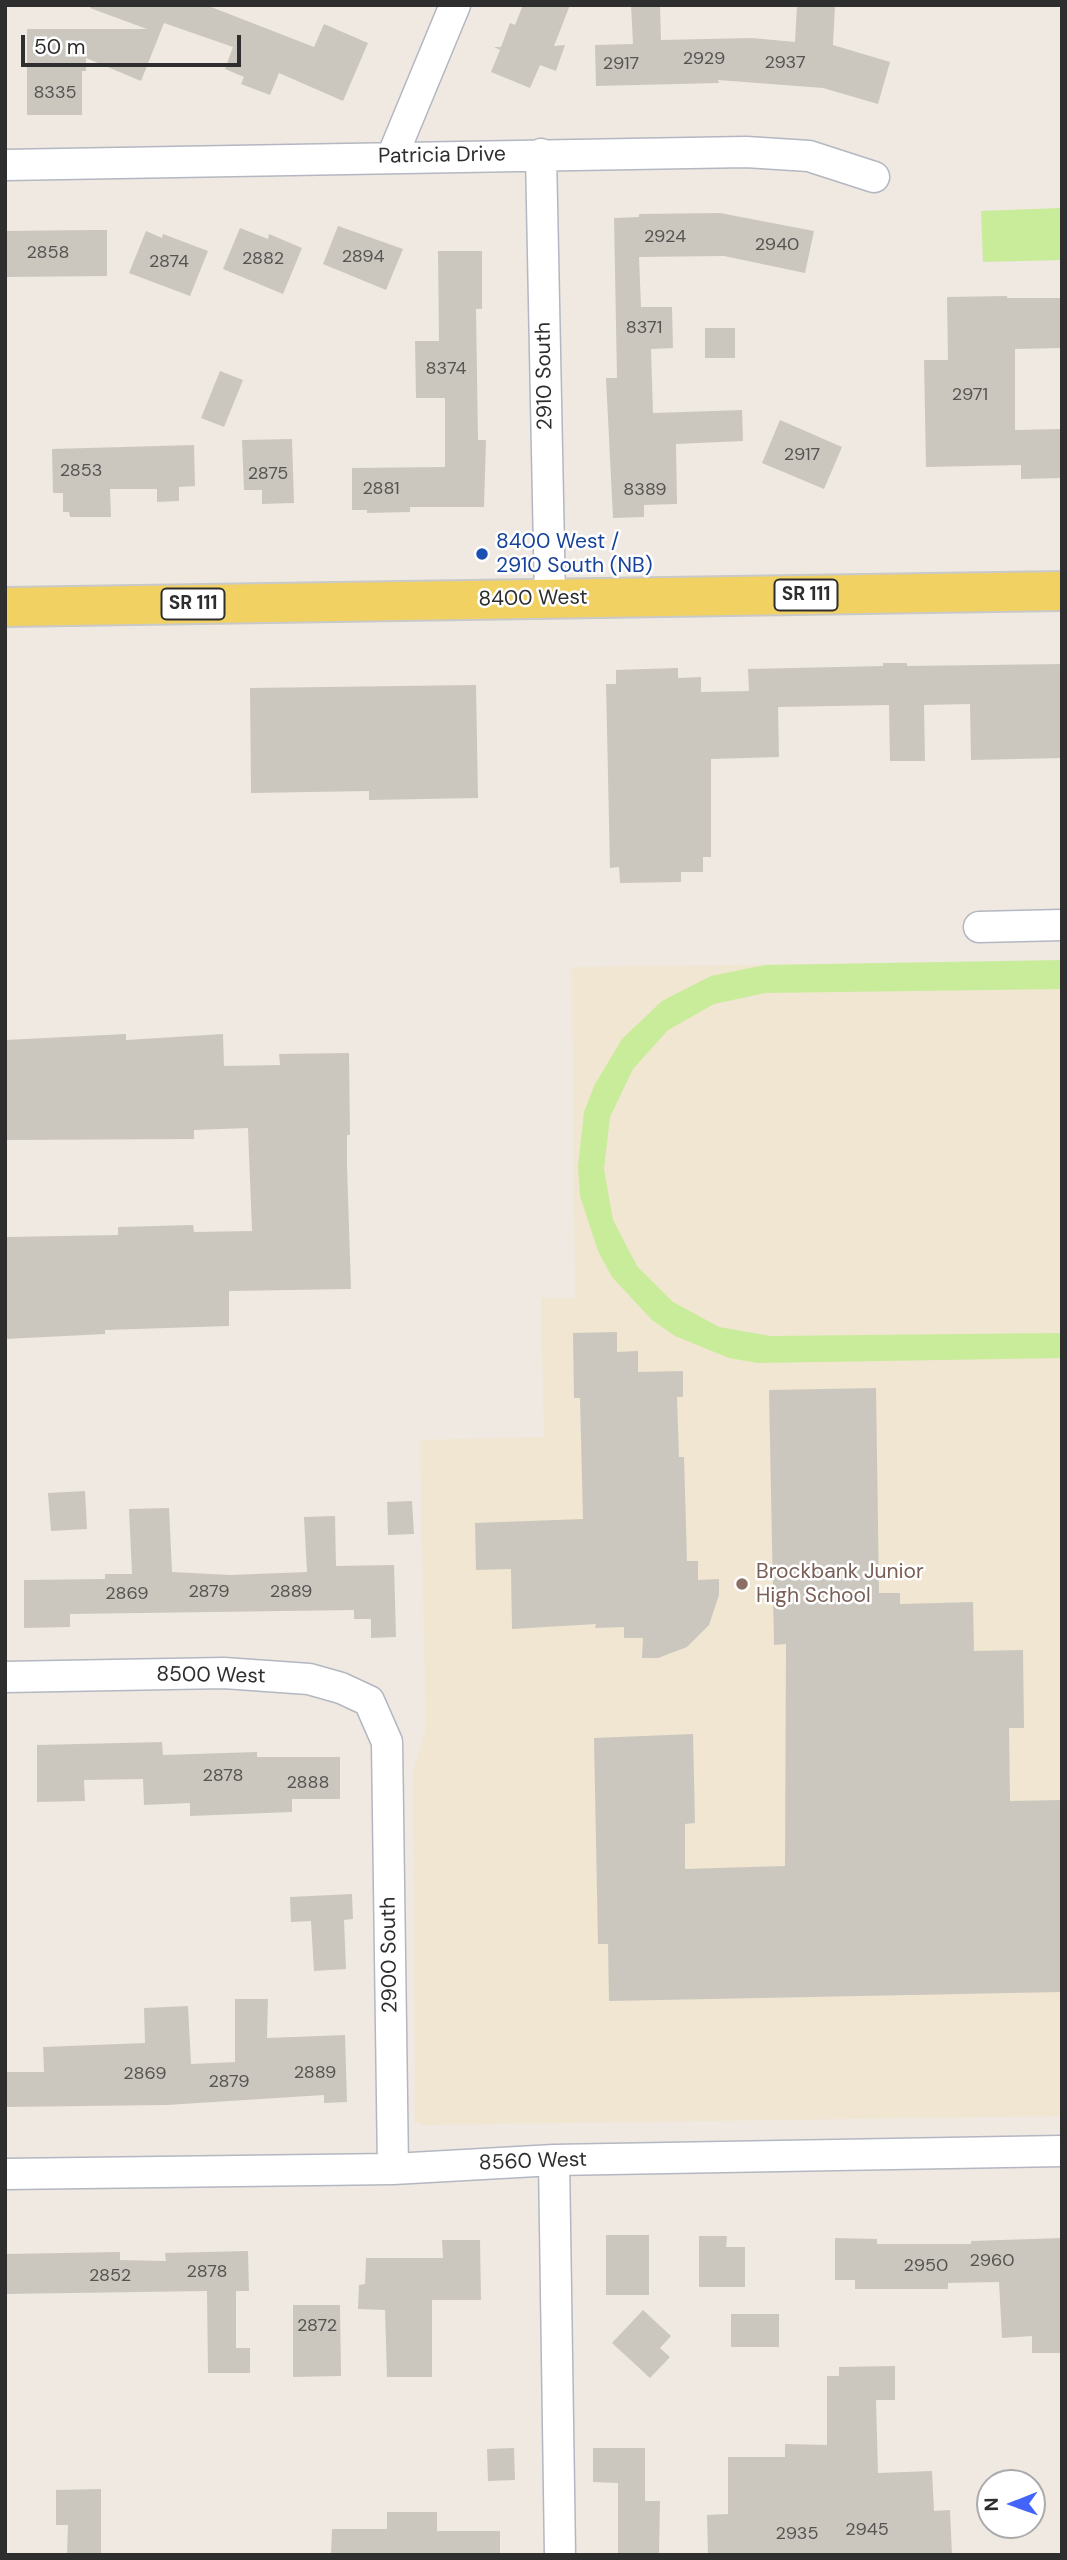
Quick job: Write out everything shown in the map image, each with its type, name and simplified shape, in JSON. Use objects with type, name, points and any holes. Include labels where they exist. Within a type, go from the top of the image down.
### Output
[{"type":"main road","name":"8400 West","points":[[5,607],[1062,591]]},
{"type":"street","points":[[392,158],[455,5]]},
{"type":"street","name":"Patricia Drive","points":[[5,165],[785,152],[832,162],[874,177]]},
{"type":"street","name":"2910 South","points":[[541,154],[550,599]]},
{"type":"street","points":[[979,927],[1062,925]]},
{"type":"street","name":"8500 West","points":[[5,1677],[224,1673],[309,1679],[341,1688],[369,1701],[387,1742]]},
{"type":"street","name":"2900 South","points":[[387,1742],[393,2169]]},
{"type":"street","name":"8560 West","points":[[5,2174],[393,2169],[554,2160],[1062,2151]]},
{"type":"street","points":[[554,2160],[560,2555]]},
{"type":"shaded area","name":"Brockbank Junior High School","points":[[1062,961],[1062,2116],[423,2125],[415,2121],[414,1769],[426,1728],[420,1440],[544,1437],[541,1298],[575,1298],[572,967]]},
{"type":"green space","points":[[1061,208],[1062,260],[983,262],[981,211]]},
{"type":"green space","points":[[1062,960],[1062,989],[765,993],[714,1004],[668,1030],[633,1069],[610,1117],[604,1169],[613,1220],[637,1266],[673,1302],[719,1327],[770,1336],[1062,1333],[1062,1358],[758,1363],[729,1358],[675,1336],[652,1320],[612,1277],[598,1251],[580,1196],[578,1167],[584,1112],[594,1086],[622,1039],[662,1001],[711,976],[765,965]]},
{"type":"building","points":[[91,5],[206,5],[314,47],[324,24],[368,43],[343,101],[279,73],[270,95],[241,84],[244,77],[225,69],[233,47],[164,23],[141,81],[86,58],[86,71],[82,71],[82,115],[27,115],[27,29],[147,29],[90,8]]},
{"type":"building","points":[[523,5],[570,5],[554,46],[565,45],[556,71],[540,65],[530,88],[491,72],[500,50],[494,47],[501,47],[510,23],[515,25]]},
{"type":"building","points":[[631,5],[660,5],[661,40],[752,38],[795,42],[797,5],[835,5],[833,45],[890,62],[878,104],[823,88],[718,80],[719,83],[596,86],[595,45],[633,44]]},
{"type":"building","points":[[720,213],[814,231],[805,273],[724,256],[639,257],[641,307],[672,307],[673,348],[651,349],[653,413],[742,410],[743,441],[676,444],[677,504],[644,505],[644,517],[613,518],[606,378],[617,378],[614,218],[639,217],[639,214]]},
{"type":"building","points":[[338,226],[403,249],[386,290],[323,264]]},
{"type":"building","points":[[240,228],[268,239],[269,234],[302,248],[283,294],[223,269]]},
{"type":"building","points":[[107,230],[107,276],[5,277],[5,231]]},
{"type":"building","points":[[146,231],[162,238],[163,234],[208,251],[190,296],[129,273]]},
{"type":"building","points":[[438,251],[482,251],[482,309],[476,309],[478,440],[486,440],[484,507],[410,507],[410,512],[367,513],[367,510],[352,510],[352,468],[445,467],[445,398],[416,398],[415,341],[439,341]]},
{"type":"building","points":[[947,297],[1062,298],[1062,348],[1015,349],[1015,430],[1062,429],[1062,478],[1021,479],[1021,465],[926,467],[924,360],[948,360]]},
{"type":"building","points":[[705,328],[735,328],[735,358],[705,358]]},
{"type":"building","points":[[220,371],[243,380],[224,427],[201,418]]},
{"type":"building","points":[[780,420],[842,447],[824,489],[762,463]]},
{"type":"building","points":[[292,439],[294,503],[262,504],[262,490],[244,490],[242,440]]},
{"type":"building","points":[[194,445],[195,486],[179,487],[179,501],[157,502],[157,489],[110,489],[111,517],[70,517],[69,512],[63,512],[63,493],[53,493],[52,449]]},
{"type":"building","points":[[883,663],[907,663],[907,666],[1062,664],[1062,758],[971,760],[970,704],[924,705],[925,761],[890,761],[889,705],[778,707],[779,757],[711,759],[711,857],[703,857],[703,872],[681,872],[681,882],[620,883],[619,867],[610,868],[606,684],[616,684],[616,670],[678,668],[678,678],[701,677],[701,692],[749,691],[748,669],[883,666]]},
{"type":"building","points":[[476,685],[478,798],[369,800],[369,791],[251,793],[250,688]]},
{"type":"building","points":[[126,1034],[126,1040],[223,1034],[224,1066],[280,1065],[279,1054],[349,1053],[350,1135],[347,1135],[347,1165],[351,1289],[229,1291],[229,1326],[105,1330],[105,1334],[5,1339],[5,1237],[118,1235],[118,1227],[193,1225],[194,1232],[252,1231],[248,1128],[194,1130],[194,1139],[5,1140],[5,1040]]},
{"type":"building","points":[[617,1332],[617,1352],[638,1351],[638,1372],[683,1371],[683,1397],[677,1397],[679,1457],[684,1457],[687,1561],[698,1561],[698,1580],[719,1579],[719,1595],[709,1625],[687,1647],[658,1658],[642,1658],[643,1638],[624,1638],[624,1627],[595,1628],[596,1624],[512,1629],[511,1569],[476,1570],[475,1523],[583,1519],[580,1398],[574,1398],[573,1333]]},
{"type":"building","points":[[876,1388],[879,1593],[900,1593],[900,1604],[973,1602],[974,1651],[1023,1650],[1024,1728],[1009,1728],[1010,1801],[1062,1800],[1062,1992],[609,2001],[608,1944],[598,1944],[594,1738],[693,1734],[695,1823],[685,1824],[685,1869],[785,1866],[786,1644],[774,1645],[769,1390]]},
{"type":"building","points":[[85,1491],[87,1529],[51,1531],[48,1493]]},
{"type":"building","points":[[412,1501],[414,1534],[388,1535],[387,1502]]},
{"type":"building","points":[[169,1508],[172,1572],[230,1575],[307,1572],[304,1517],[335,1516],[336,1566],[394,1565],[396,1637],[371,1638],[371,1619],[354,1619],[354,1610],[70,1614],[70,1627],[24,1628],[24,1580],[105,1579],[105,1574],[132,1574],[129,1509]]},
{"type":"building","points":[[162,1742],[163,1755],[257,1752],[257,1757],[340,1757],[340,1799],[292,1799],[292,1812],[190,1816],[190,1803],[144,1805],[143,1779],[84,1780],[85,1801],[37,1802],[37,1745]]},
{"type":"building","points":[[352,1894],[353,1919],[344,1920],[346,1969],[314,1971],[311,1921],[291,1922],[290,1897]]},
{"type":"building","points":[[235,1999],[268,1999],[267,2038],[345,2035],[347,2102],[324,2103],[324,2095],[167,2105],[5,2107],[5,2072],[44,2072],[43,2047],[145,2043],[144,2008],[188,2006],[191,2064],[235,2062]]},
{"type":"building","points":[[606,2235],[649,2235],[649,2295],[606,2295]]},
{"type":"building","points":[[699,2236],[727,2236],[726,2247],[745,2247],[745,2287],[699,2287]]},
{"type":"building","points":[[835,2238],[877,2239],[877,2244],[971,2244],[971,2241],[1062,2238],[1062,2353],[1032,2353],[1032,2336],[1002,2338],[999,2282],[948,2283],[948,2289],[855,2289],[855,2280],[835,2280]]},
{"type":"building","points":[[442,2240],[480,2240],[481,2300],[432,2300],[432,2377],[387,2377],[385,2310],[358,2309],[359,2285],[365,2284],[366,2258],[443,2258]]},
{"type":"building","points":[[248,2251],[249,2291],[236,2291],[236,2348],[250,2348],[250,2373],[208,2373],[207,2291],[5,2294],[5,2254],[120,2252],[120,2260],[166,2261],[165,2253]]},
{"type":"building","points":[[293,2305],[340,2305],[341,2376],[293,2377]]},
{"type":"building","points":[[643,2310],[671,2336],[660,2348],[670,2357],[650,2378],[612,2343]]},
{"type":"building","points":[[731,2314],[779,2314],[779,2347],[731,2347]]},
{"type":"building","points":[[895,2366],[895,2400],[876,2400],[878,2473],[932,2471],[934,2511],[950,2510],[952,2555],[708,2555],[707,2515],[728,2514],[728,2457],[785,2457],[785,2444],[827,2445],[827,2376],[839,2376],[839,2367]]},
{"type":"building","points":[[514,2448],[515,2480],[488,2481],[487,2449]]},
{"type":"building","points":[[593,2448],[645,2448],[645,2501],[660,2501],[659,2555],[618,2555],[618,2483],[593,2482]]},
{"type":"building","points":[[101,2489],[101,2555],[67,2555],[68,2525],[56,2525],[56,2490]]},
{"type":"building","points":[[387,2512],[437,2512],[437,2531],[500,2531],[500,2555],[331,2555],[332,2529],[387,2529]]},
{"type":"place","name":"8400 West / 2910 South (NB)","points":[[482,554]]},
{"type":"place","name":"Brockbank Junior High School","points":[[742,1584]]}]
